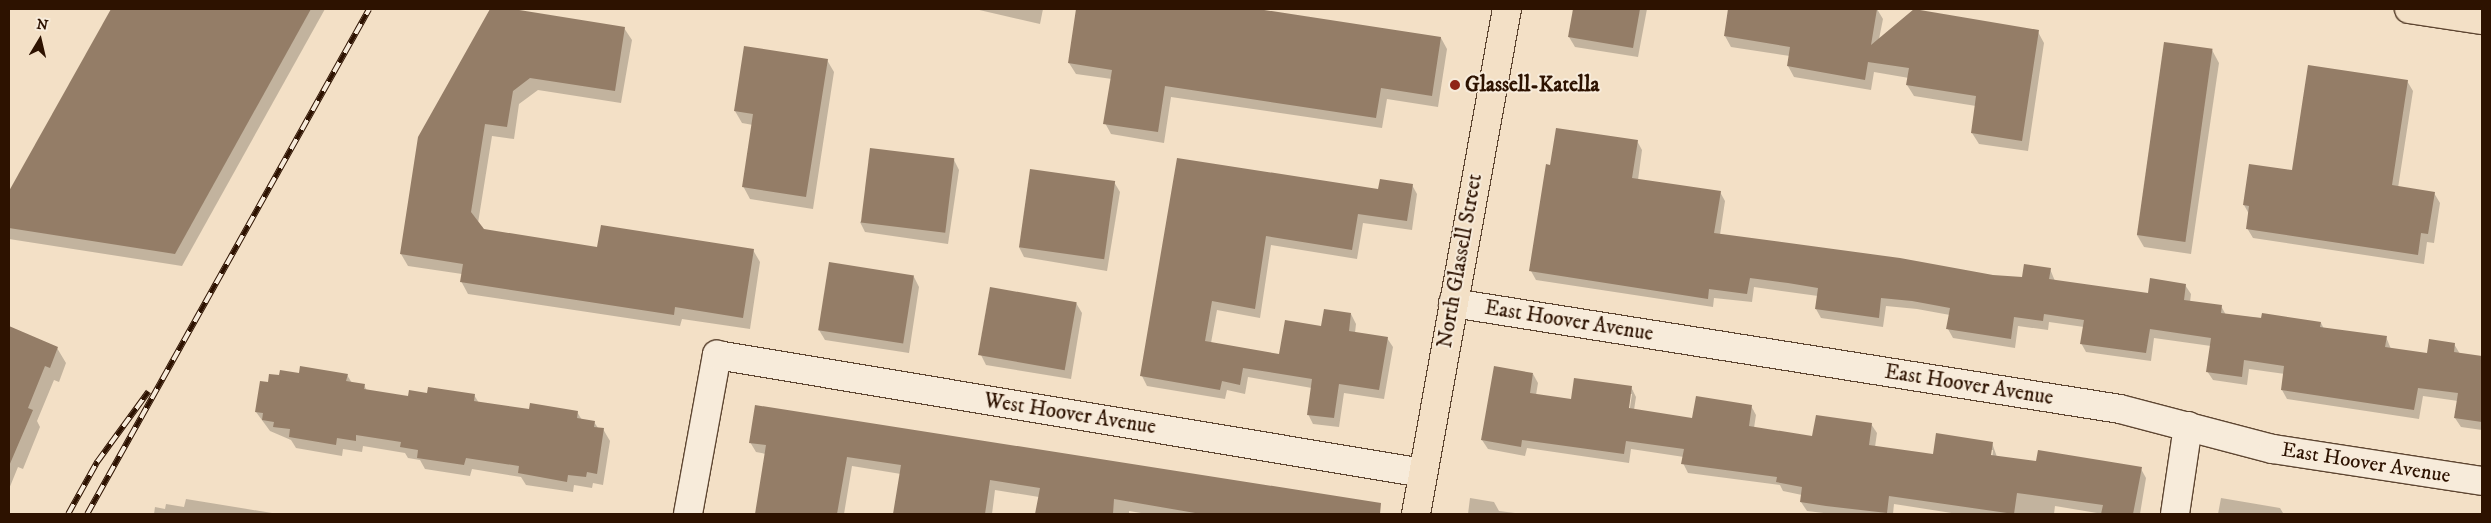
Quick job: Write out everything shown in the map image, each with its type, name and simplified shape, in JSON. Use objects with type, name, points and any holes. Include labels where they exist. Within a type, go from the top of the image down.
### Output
[{"type":"main road","name":"North Glassell Street","points":[[1416,514],[1506,9]]},
{"type":"main road","points":[[2409,9],[2482,20]]},
{"type":"street","name":"East Hoover Avenue","points":[[1453,303],[2120,409],[2273,449],[2482,481]]},
{"type":"street","name":"West Hoover Avenue","points":[[688,514],[717,355],[1423,473]]},
{"type":"street","points":[[2175,514],[2188,426]]},
{"type":"building","points":[[111,9],[311,9],[175,254],[9,228],[9,191]]},
{"type":"building","points":[[490,9],[513,9],[625,27],[615,91],[530,78],[513,91],[507,127],[485,124],[471,212],[484,229],[597,247],[601,225],[754,249],[743,318],[675,307],[674,315],[460,282],[463,264],[400,254],[418,137]]},
{"type":"building","points":[[1076,9],[1258,9],[1441,37],[1432,96],[1381,88],[1376,118],[1165,86],[1158,132],[1103,124],[1112,70],[1068,63]]},
{"type":"building","points":[[1573,9],[1640,9],[1633,48],[1568,37]]},
{"type":"building","points":[[1728,9],[1877,9],[1871,45],[1914,9],[2039,30],[2022,141],[1971,133],[1976,96],[1906,85],[1909,68],[1868,62],[1865,80],[1787,66],[1790,47],[1724,36]]},
{"type":"building","points":[[2164,42],[2213,49],[2185,242],[2137,235]]},
{"type":"building","points":[[744,46],[828,59],[806,197],[742,187],[753,114],[734,111]]},
{"type":"building","points":[[2308,65],[2408,80],[2392,185],[2435,192],[2428,234],[2421,233],[2418,255],[2246,229],[2249,206],[2243,205],[2249,164],[2292,170]]},
{"type":"building","points":[[1556,128],[1638,140],[1632,178],[1721,191],[1714,233],[1900,258],[1993,275],[2022,277],[2024,264],[2051,268],[2049,279],[2148,293],[2150,278],[2186,284],[2184,300],[2222,305],[2221,313],[2261,318],[2262,313],[2321,322],[2320,327],[2387,336],[2385,347],[2427,353],[2429,339],[2455,343],[2454,352],[2482,356],[2482,422],[2454,418],[2458,393],[2418,388],[2414,410],[2281,390],[2284,366],[2244,360],[2242,377],[2206,372],[2211,338],[2150,329],[2146,353],[2080,344],[2084,320],[2044,314],[2043,321],[2014,317],[2011,339],[1946,329],[1950,308],[1912,301],[1881,298],[1879,318],[1815,309],[1818,288],[1788,283],[1750,278],[1747,294],[1709,289],[1708,299],[1529,271],[1546,164],[1550,165]]},
{"type":"building","points":[[870,148],[954,158],[945,233],[861,222]]},
{"type":"building","points":[[1177,158],[1378,189],[1380,179],[1413,184],[1407,221],[1358,214],[1352,250],[1266,236],[1255,309],[1212,301],[1205,341],[1279,354],[1285,320],[1321,326],[1324,309],[1351,313],[1349,331],[1388,337],[1379,390],[1339,384],[1334,418],[1307,415],[1312,379],[1243,368],[1240,385],[1222,381],[1220,390],[1140,376]]},
{"type":"building","points":[[1030,169],[1115,181],[1104,259],[1019,247]]},
{"type":"building","points":[[829,262],[914,275],[903,344],[818,330]]},
{"type":"building","points":[[990,287],[1077,302],[1065,370],[978,355]]},
{"type":"building","points":[[9,326],[58,347],[50,368],[45,366],[28,408],[33,410],[9,466]]},
{"type":"building","points":[[300,366],[348,374],[346,381],[365,384],[364,389],[408,396],[409,390],[427,393],[428,387],[475,394],[474,401],[529,409],[530,403],[578,411],[577,418],[595,421],[594,427],[604,428],[597,474],[587,472],[586,477],[568,475],[567,482],[518,473],[519,466],[466,458],[464,465],[417,458],[418,450],[400,447],[401,442],[356,435],[356,441],[337,438],[336,445],[289,437],[290,429],[273,427],[274,422],[262,420],[263,413],[255,412],[260,381],[268,382],[269,374],[279,375],[280,370],[299,373]]},
{"type":"building","points":[[1494,366],[1533,373],[1530,393],[1571,399],[1574,378],[1632,386],[1629,408],[1692,418],[1696,396],[1752,405],[1749,426],[1812,436],[1816,415],[1872,423],[1869,445],[1933,454],[1936,433],[1993,442],[1991,455],[2036,461],[2038,450],[2142,467],[2133,514],[2101,514],[2103,505],[2017,493],[2014,514],[1889,496],[1887,513],[1800,502],[1802,487],[1776,482],[1777,477],[1681,464],[1684,449],[1626,441],[1624,454],[1522,440],[1521,447],[1481,440]]},
{"type":"building","points":[[755,405],[1381,503],[1380,514],[1201,514],[1114,499],[1113,514],[1035,514],[1040,488],[990,480],[985,514],[893,514],[901,465],[847,457],[837,514],[755,514],[766,445],[749,443]]},
{"type":"railway","points":[[87,514],[369,9]]},
{"type":"railway","points":[[68,514],[97,462],[148,392]]},
{"type":"place","name":"Glassell-Katella","points":[[1455,85]]}]
